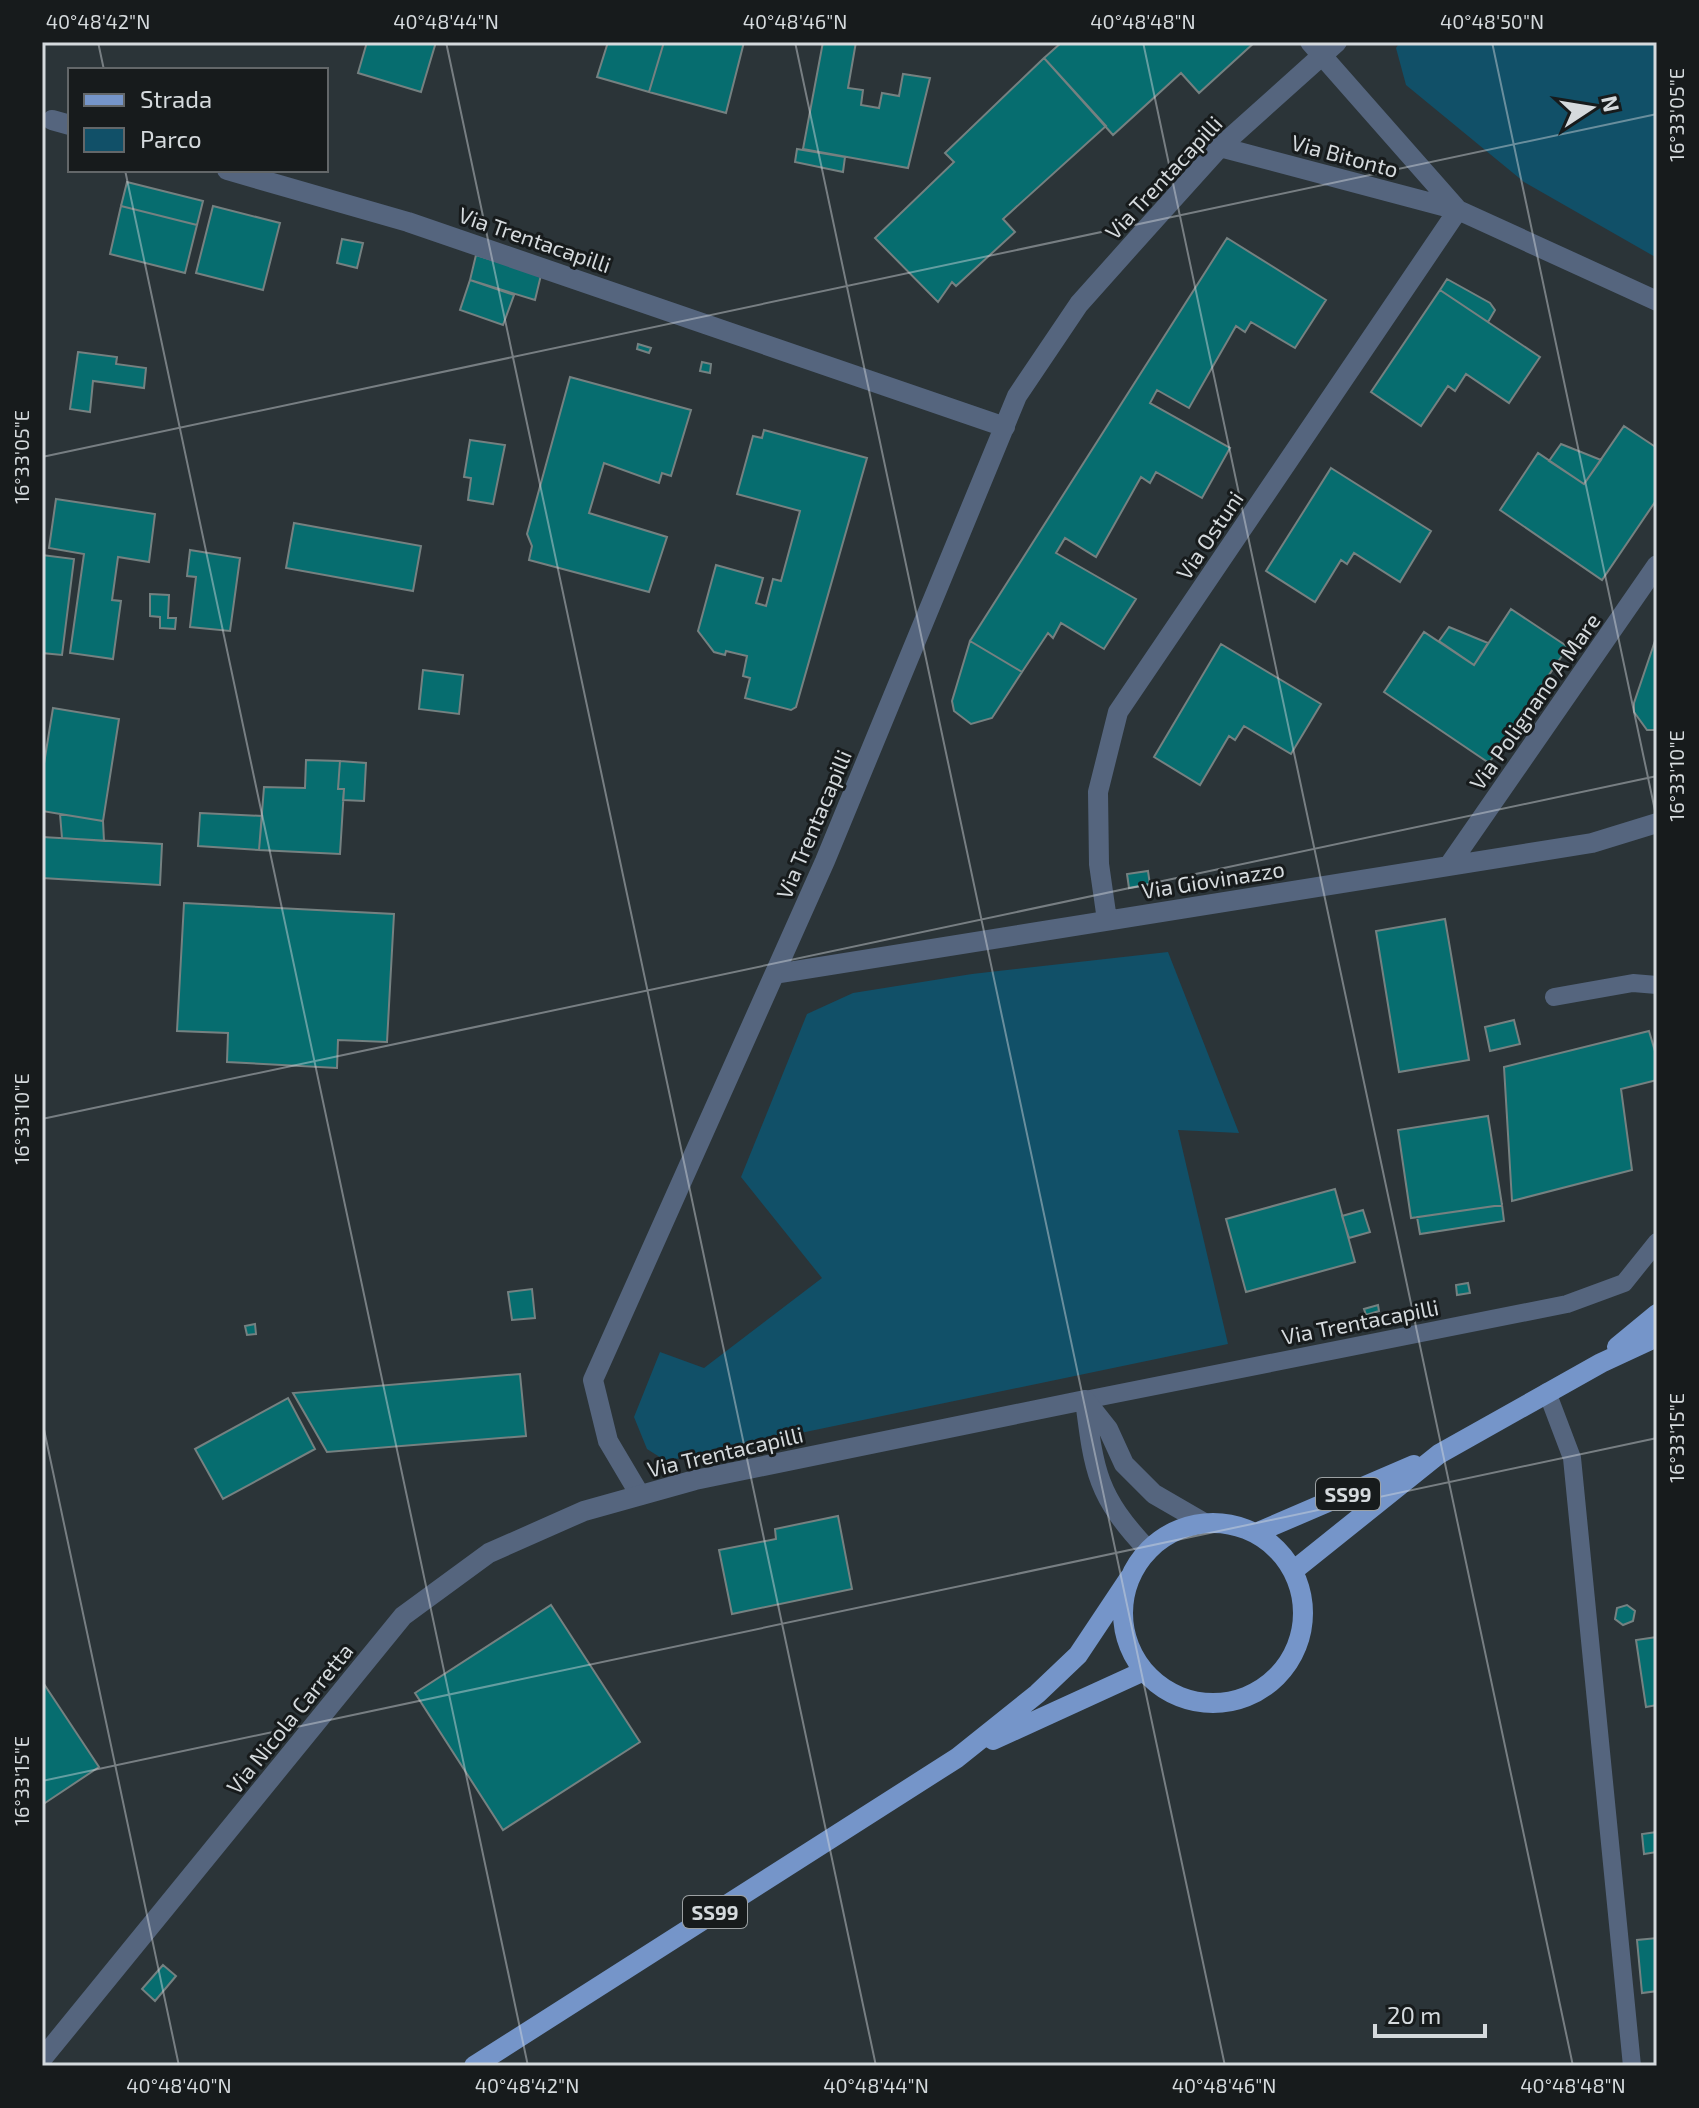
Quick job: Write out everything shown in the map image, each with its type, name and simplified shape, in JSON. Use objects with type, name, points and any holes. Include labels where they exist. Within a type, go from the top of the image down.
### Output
[{"type":"main road","points":[[1601,1363],[1657,1314]]},
{"type":"main road","name":"SS99","points":[[1256,1533],[1439,1454],[1601,1363],[1657,1337]]},
{"type":"main road","name":"SS99","points":[[1293,1571],[1439,1454]]},
{"type":"main road","points":[[1204,1523],[1230,1524],[1256,1533],[1277,1549],[1293,1571],[1302,1598],[1302,1628],[1293,1656],[1275,1679],[1251,1696],[1223,1704],[1193,1702],[1166,1690],[1144,1671],[1131,1650],[1124,1626],[1124,1602],[1130,1577],[1148,1550],[1183,1527],[1204,1523]]},
{"type":"main road","name":"SS99","points":[[474,2066],[957,1758],[1037,1694],[1078,1655],[1130,1577]]},
{"type":"main road","name":"SS99","points":[[957,1758],[1144,1671]]},
{"type":"street","name":"Via Trentacapilli","points":[[1085,1400],[695,1480],[640,1495],[608,1441],[593,1380],[775,974],[1017,396],[1079,304],[1220,147],[1323,47]]},
{"type":"street","name":"Via Bitonto","points":[[1323,47],[1458,210]]},
{"type":"street","name":"Via Bitonto","points":[[1220,147],[1458,210],[1657,301]]},
{"type":"street","name":"Via Trentacapilli","points":[[234,172],[495,250],[1005,427]]},
{"type":"street","name":"Via Ostuni","points":[[1107,920],[1099,864],[1098,792],[1118,712],[1458,210]]},
{"type":"street","name":"Via Polignano A Mare","points":[[1450,864],[1657,565]]},
{"type":"street","name":"Via Giovinazzo","points":[[775,974],[1592,843],[1657,823]]},
{"type":"street","points":[[1085,1400],[1108,1429],[1124,1464],[1154,1494],[1204,1523]]},
{"type":"street","points":[[1085,1400],[1091,1447],[1101,1488],[1117,1517],[1148,1550]]},
{"type":"street","name":"Via Nicola Carretta","points":[[42,2059],[403,1616],[489,1553],[584,1511],[640,1495]]},
{"type":"lane","points":[[1554,997],[1633,983],[1657,985]]},
{"type":"lane","name":"Via Trentacapilli","points":[[1085,1400],[1567,1304],[1624,1283],[1657,1242]]},
{"type":"lane","points":[[1547,1392],[1572,1458],[1632,2066]]},
{"type":"green space","points":[[1400,42],[1657,42],[1657,258],[1524,182],[1406,85],[1396,48]]},
{"type":"green space","points":[[1168,952],[1239,1133],[1178,1130],[1228,1344],[666,1461],[647,1449],[634,1417],[660,1352],[704,1368],[822,1278],[741,1177],[807,1014],[853,993],[972,974]]},
{"type":"building","points":[[367,42],[436,42],[421,92],[358,73]]},
{"type":"building","points":[[608,42],[664,42],[649,92],[597,77]]},
{"type":"building","points":[[664,42],[744,42],[726,113],[649,92]]},
{"type":"building","points":[[823,42],[856,42],[848,88],[863,90],[861,105],[879,108],[882,93],[899,96],[903,74],[930,78],[908,168],[803,149]]},
{"type":"building","points":[[1062,42],[1255,42],[1199,93],[1181,73],[1113,135],[1044,58]]},
{"type":"building","points":[[1044,58],[1106,126],[1003,219],[1015,232],[956,286],[952,282],[938,302],[875,238],[954,162],[945,153]]},
{"type":"building","points":[[797,149],[845,157],[843,172],[795,162]]},
{"type":"building","points":[[127,182],[203,201],[197,225],[121,206]]},
{"type":"building","points":[[121,206],[197,225],[185,273],[110,254]]},
{"type":"building","points":[[213,206],[280,223],[263,290],[196,273]]},
{"type":"building","points":[[1227,238],[1326,300],[1295,348],[1251,322],[1245,332],[1236,326],[1189,408],[1157,390],[1150,403],[1230,448],[1202,498],[1156,472],[1150,483],[1141,477],[1096,557],[1065,538],[1056,553],[1136,599],[1104,649],[1061,623],[1053,638],[1048,633],[1022,672],[970,641]]},
{"type":"building","points":[[342,239],[363,243],[357,268],[337,263]]},
{"type":"building","points":[[476,255],[541,275],[535,300],[470,280]]},
{"type":"building","points":[[1447,279],[1490,303],[1495,310],[1488,322],[1440,290]]},
{"type":"building","points":[[470,280],[514,295],[503,325],[460,310]]},
{"type":"building","points":[[1440,290],[1540,357],[1509,403],[1466,374],[1455,391],[1448,386],[1421,426],[1371,392]]},
{"type":"building","points":[[638,344],[651,348],[649,353],[637,349]]},
{"type":"building","points":[[78,352],[117,357],[116,364],[146,368],[144,388],[93,381],[90,412],[70,409]]},
{"type":"building","points":[[702,362],[711,364],[710,373],[700,371]]},
{"type":"building","points":[[570,377],[691,410],[671,476],[662,473],[659,483],[604,463],[589,513],[667,537],[649,592],[529,560],[532,546],[527,534]]},
{"type":"building","points":[[1624,426],[1657,448],[1657,499],[1602,580],[1500,510],[1538,453],[1584,484]]},
{"type":"building","points":[[764,430],[867,458],[796,707],[791,710],[745,698],[750,678],[743,676],[747,656],[726,651],[725,655],[714,652],[698,631],[716,565],[763,578],[756,603],[766,606],[773,579],[781,581],[800,511],[737,494],[753,436],[762,438]]},
{"type":"building","points":[[470,440],[505,445],[493,504],[468,500],[471,478],[464,477]]},
{"type":"building","points":[[1561,444],[1601,460],[1584,484],[1549,461]]},
{"type":"building","points":[[1331,468],[1431,531],[1400,582],[1354,553],[1347,564],[1341,560],[1315,602],[1266,571]]},
{"type":"building","points":[[56,499],[155,514],[149,562],[118,557],[112,600],[121,601],[113,659],[70,653],[84,554],[49,548]]},
{"type":"building","points":[[294,523],[421,546],[413,591],[286,568]]},
{"type":"building","points":[[190,550],[240,558],[230,631],[190,627],[196,577],[187,576]]},
{"type":"building","points":[[42,555],[74,559],[62,655],[42,653]]},
{"type":"building","points":[[150,594],[169,595],[168,618],[176,618],[175,629],[160,628],[160,617],[150,616]]},
{"type":"building","points":[[1511,609],[1568,647],[1489,763],[1384,692],[1424,632],[1474,665]]},
{"type":"building","points":[[1449,627],[1488,643],[1474,665],[1439,641]]},
{"type":"building","points":[[1657,635],[1657,730],[1647,730],[1634,712],[1634,703]]},
{"type":"building","points":[[970,641],[1022,672],[992,718],[971,724],[954,711],[952,701]]},
{"type":"building","points":[[1221,644],[1321,704],[1291,754],[1244,726],[1235,740],[1229,736],[1200,785],[1154,757]]},
{"type":"building","points":[[423,670],[463,675],[459,714],[419,709]]},
{"type":"building","points":[[53,708],[119,719],[103,821],[42,811],[42,776]]},
{"type":"building","points":[[306,760],[340,761],[338,789],[344,789],[340,854],[259,850],[264,787],[305,788]]},
{"type":"building","points":[[340,761],[366,763],[364,801],[343,800],[344,789],[338,789]]},
{"type":"building","points":[[200,813],[262,816],[259,850],[198,846]]},
{"type":"building","points":[[60,814],[103,821],[104,841],[62,838]]},
{"type":"building","points":[[42,837],[162,844],[160,885],[42,878]]},
{"type":"building","points":[[1148,871],[1150,885],[1129,888],[1127,874]]},
{"type":"building","points":[[184,903],[394,914],[387,1042],[338,1040],[337,1068],[227,1062],[228,1033],[177,1031]]},
{"type":"building","points":[[1445,919],[1469,1060],[1399,1072],[1376,931]]},
{"type":"building","points":[[1514,1020],[1520,1044],[1490,1051],[1485,1027]]},
{"type":"building","points":[[1649,1031],[1657,1058],[1657,1080],[1621,1089],[1632,1170],[1512,1201],[1504,1067]]},
{"type":"building","points":[[1488,1116],[1502,1205],[1411,1218],[1398,1130]]},
{"type":"building","points":[[1335,1189],[1355,1262],[1246,1292],[1226,1219]]},
{"type":"building","points":[[1502,1205],[1504,1221],[1420,1234],[1417,1217]]},
{"type":"building","points":[[1363,1210],[1370,1232],[1349,1238],[1342,1216]]},
{"type":"building","points":[[1468,1283],[1470,1293],[1457,1295],[1456,1285]]},
{"type":"building","points":[[532,1289],[535,1318],[512,1320],[508,1292]]},
{"type":"building","points":[[1378,1305],[1379,1311],[1366,1315],[1364,1309]]},
{"type":"building","points":[[255,1324],[256,1334],[247,1335],[245,1326]]},
{"type":"building","points":[[520,1374],[526,1436],[327,1452],[293,1393]]},
{"type":"building","points":[[288,1398],[315,1449],[223,1499],[195,1449]]},
{"type":"building","points":[[838,1516],[852,1589],[732,1614],[719,1550],[776,1539],[775,1529]]},
{"type":"building","points":[[551,1605],[640,1742],[503,1830],[415,1693]]},
{"type":"building","points":[[1627,1605],[1635,1611],[1633,1621],[1623,1625],[1615,1619],[1617,1608]]},
{"type":"building","points":[[1657,1637],[1657,1705],[1646,1707],[1636,1640]]},
{"type":"building","points":[[42,1681],[99,1767],[42,1805]]},
{"type":"building","points":[[1657,1832],[1657,1852],[1644,1854],[1642,1834]]},
{"type":"building","points":[[1657,1938],[1657,1991],[1642,1993],[1637,1940]]},
{"type":"building","points":[[163,1965],[176,1976],[155,2001],[142,1989]]}]
